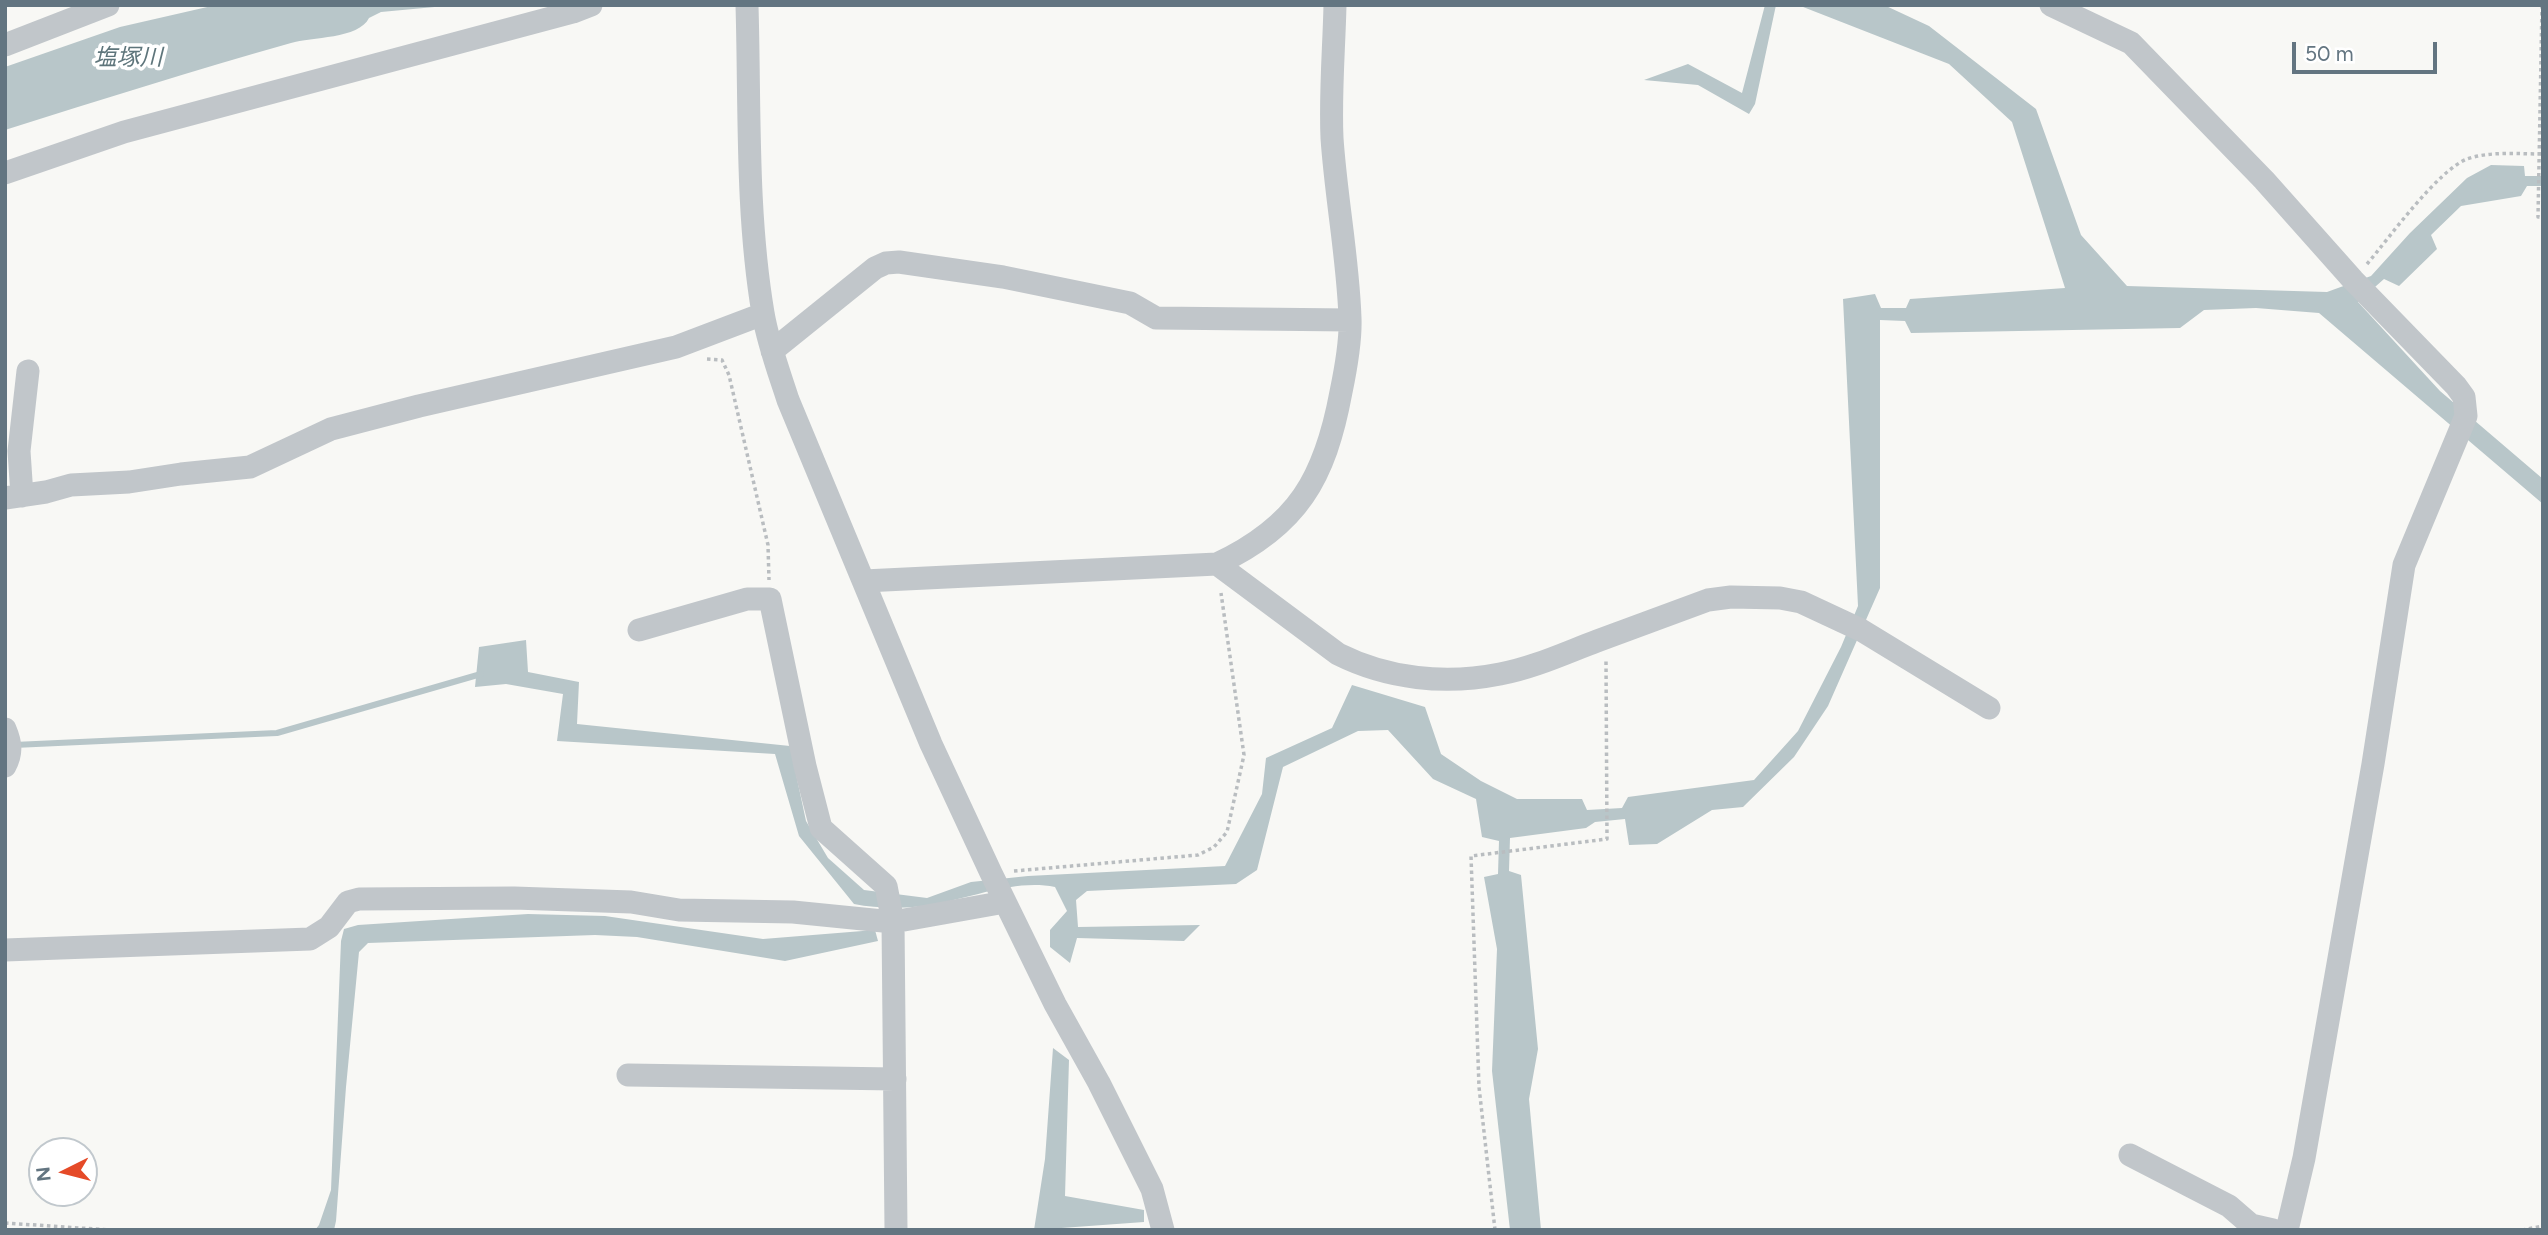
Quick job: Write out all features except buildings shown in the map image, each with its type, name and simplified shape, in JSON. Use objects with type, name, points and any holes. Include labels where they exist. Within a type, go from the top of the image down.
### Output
[{"type":"street","points":[[5,45],[108,5]]},
{"type":"street","points":[[5,173],[124,132],[591,5]]},
{"type":"street","points":[[747,5],[753,233],[763,314],[788,400],[931,744],[990,873],[1055,1004],[1099,1083],[1152,1189],[1163,1230]]},
{"type":"street","points":[[864,581],[1217,564],[1259,541],[1279,526],[1299,504],[1314,479],[1328,446],[1338,411],[1346,368],[1350,320],[1332,135],[1335,5]]},
{"type":"street","points":[[2051,5],[2131,43],[2264,180],[2353,280],[2464,397],[2466,416],[2404,565],[2373,764],[2304,1158],[2287,1230]]},
{"type":"street","points":[[772,351],[875,268],[886,263],[899,262],[1003,277],[1130,303],[1156,318],[1350,320]]},
{"type":"street","points":[[28,370],[14,407],[19,451],[14,497],[71,485],[129,482],[250,467],[331,429],[676,347],[763,314]]},
{"type":"street","points":[[1217,564],[1338,654],[1360,665],[1399,676],[1470,678],[1500,674],[1532,666],[1708,600],[1731,597],[1780,598],[1801,602],[1861,631],[1989,708]]},
{"type":"street","points":[[639,630],[747,599],[770,599],[805,766],[821,828],[886,886],[892,922],[896,1230]]},
{"type":"street","points":[[5,729],[11,743],[10,757],[5,766]]},
{"type":"street","points":[[5,950],[310,939],[329,927],[348,902],[359,899],[514,898],[631,902],[679,910],[793,912],[892,922],[1005,902]]},
{"type":"street","points":[[628,1075],[895,1079]]},
{"type":"street","points":[[2130,1155],[2229,1206],[2251,1225],[2273,1230]]},
{"type":"path","points":[[2542,5],[2538,217],[2543,217]]},
{"type":"path","points":[[2353,280],[2438,180],[2453,167],[2467,159],[2484,156],[2541,154]]},
{"type":"path","points":[[676,347],[699,358],[722,360],[729,375],[768,545],[770,599]]},
{"type":"path","points":[[990,873],[1198,855],[1214,846],[1227,832],[1244,755],[1217,564]]},
{"type":"path","points":[[1495,1230],[1479,1087],[1471,856],[1607,839],[1605,638]]},
{"type":"path","points":[[5,1223],[110,1230]]},
{"type":"path","points":[[2522,1230],[2543,1226]]},
{"type":"water","name":"塩塚川","points":[[216,5],[456,5],[381,12],[369,18],[364,25],[345,34],[291,43],[5,130],[5,67],[120,27]]},
{"type":"water","points":[[1765,5],[1776,5],[1755,104],[1749,114],[1698,85],[1644,80],[1688,64],[1742,93]]},
{"type":"water","points":[[1798,5],[1884,5],[1929,26],[2036,109],[2081,235],[2127,286],[2327,292],[2371,276],[2410,233],[2467,178],[2491,165],[2524,166],[2525,176],[2543,176],[2543,186],[2527,186],[2521,196],[2461,206],[2431,235],[2437,249],[2399,286],[2384,279],[2358,302],[2440,391],[2543,479],[2543,504],[2319,313],[2256,308],[2204,310],[2180,328],[1911,333],[1905,321],[1880,320],[1880,588],[1828,706],[1794,757],[1743,807],[1712,810],[1657,844],[1629,845],[1625,819],[1595,822],[1586,828],[1510,838],[1509,871],[1521,875],[1538,1049],[1529,1099],[1541,1230],[1510,1230],[1492,1071],[1497,949],[1484,877],[1498,874],[1499,841],[1482,837],[1476,799],[1433,779],[1388,730],[1358,731],[1283,767],[1257,870],[1236,884],[1087,891],[1076,900],[1078,927],[1200,925],[1184,941],[1077,938],[1070,963],[1050,947],[1050,930],[1067,911],[1055,887],[1010,887],[916,907],[884,908],[854,904],[799,836],[775,754],[557,741],[563,694],[506,684],[475,687],[479,647],[526,640],[528,672],[579,682],[577,724],[790,746],[806,821],[828,858],[864,890],[927,898],[971,882],[1028,876],[1225,866],[1262,794],[1266,758],[1332,728],[1352,685],[1425,707],[1441,754],[1481,781],[1517,799],[1582,799],[1587,810],[1622,808],[1628,797],[1754,780],[1798,731],[1841,647],[1858,606],[1843,299],[1875,294],[1881,308],[1906,308],[1910,299],[2065,288],[2012,122],[1949,64]]},
{"type":"water","points":[[528,914],[605,916],[763,939],[875,930],[878,941],[785,961],[637,937],[595,935],[368,943],[359,952],[336,1221],[334,1230],[315,1230],[331,1190],[341,941],[344,929],[358,925]]},
{"type":"water","points":[[1053,1048],[1069,1060],[1065,1196],[1144,1210],[1144,1222],[1034,1230],[1045,1159]]},
{"type":"waterway","points":[[14,745],[277,733],[481,674]]}]
